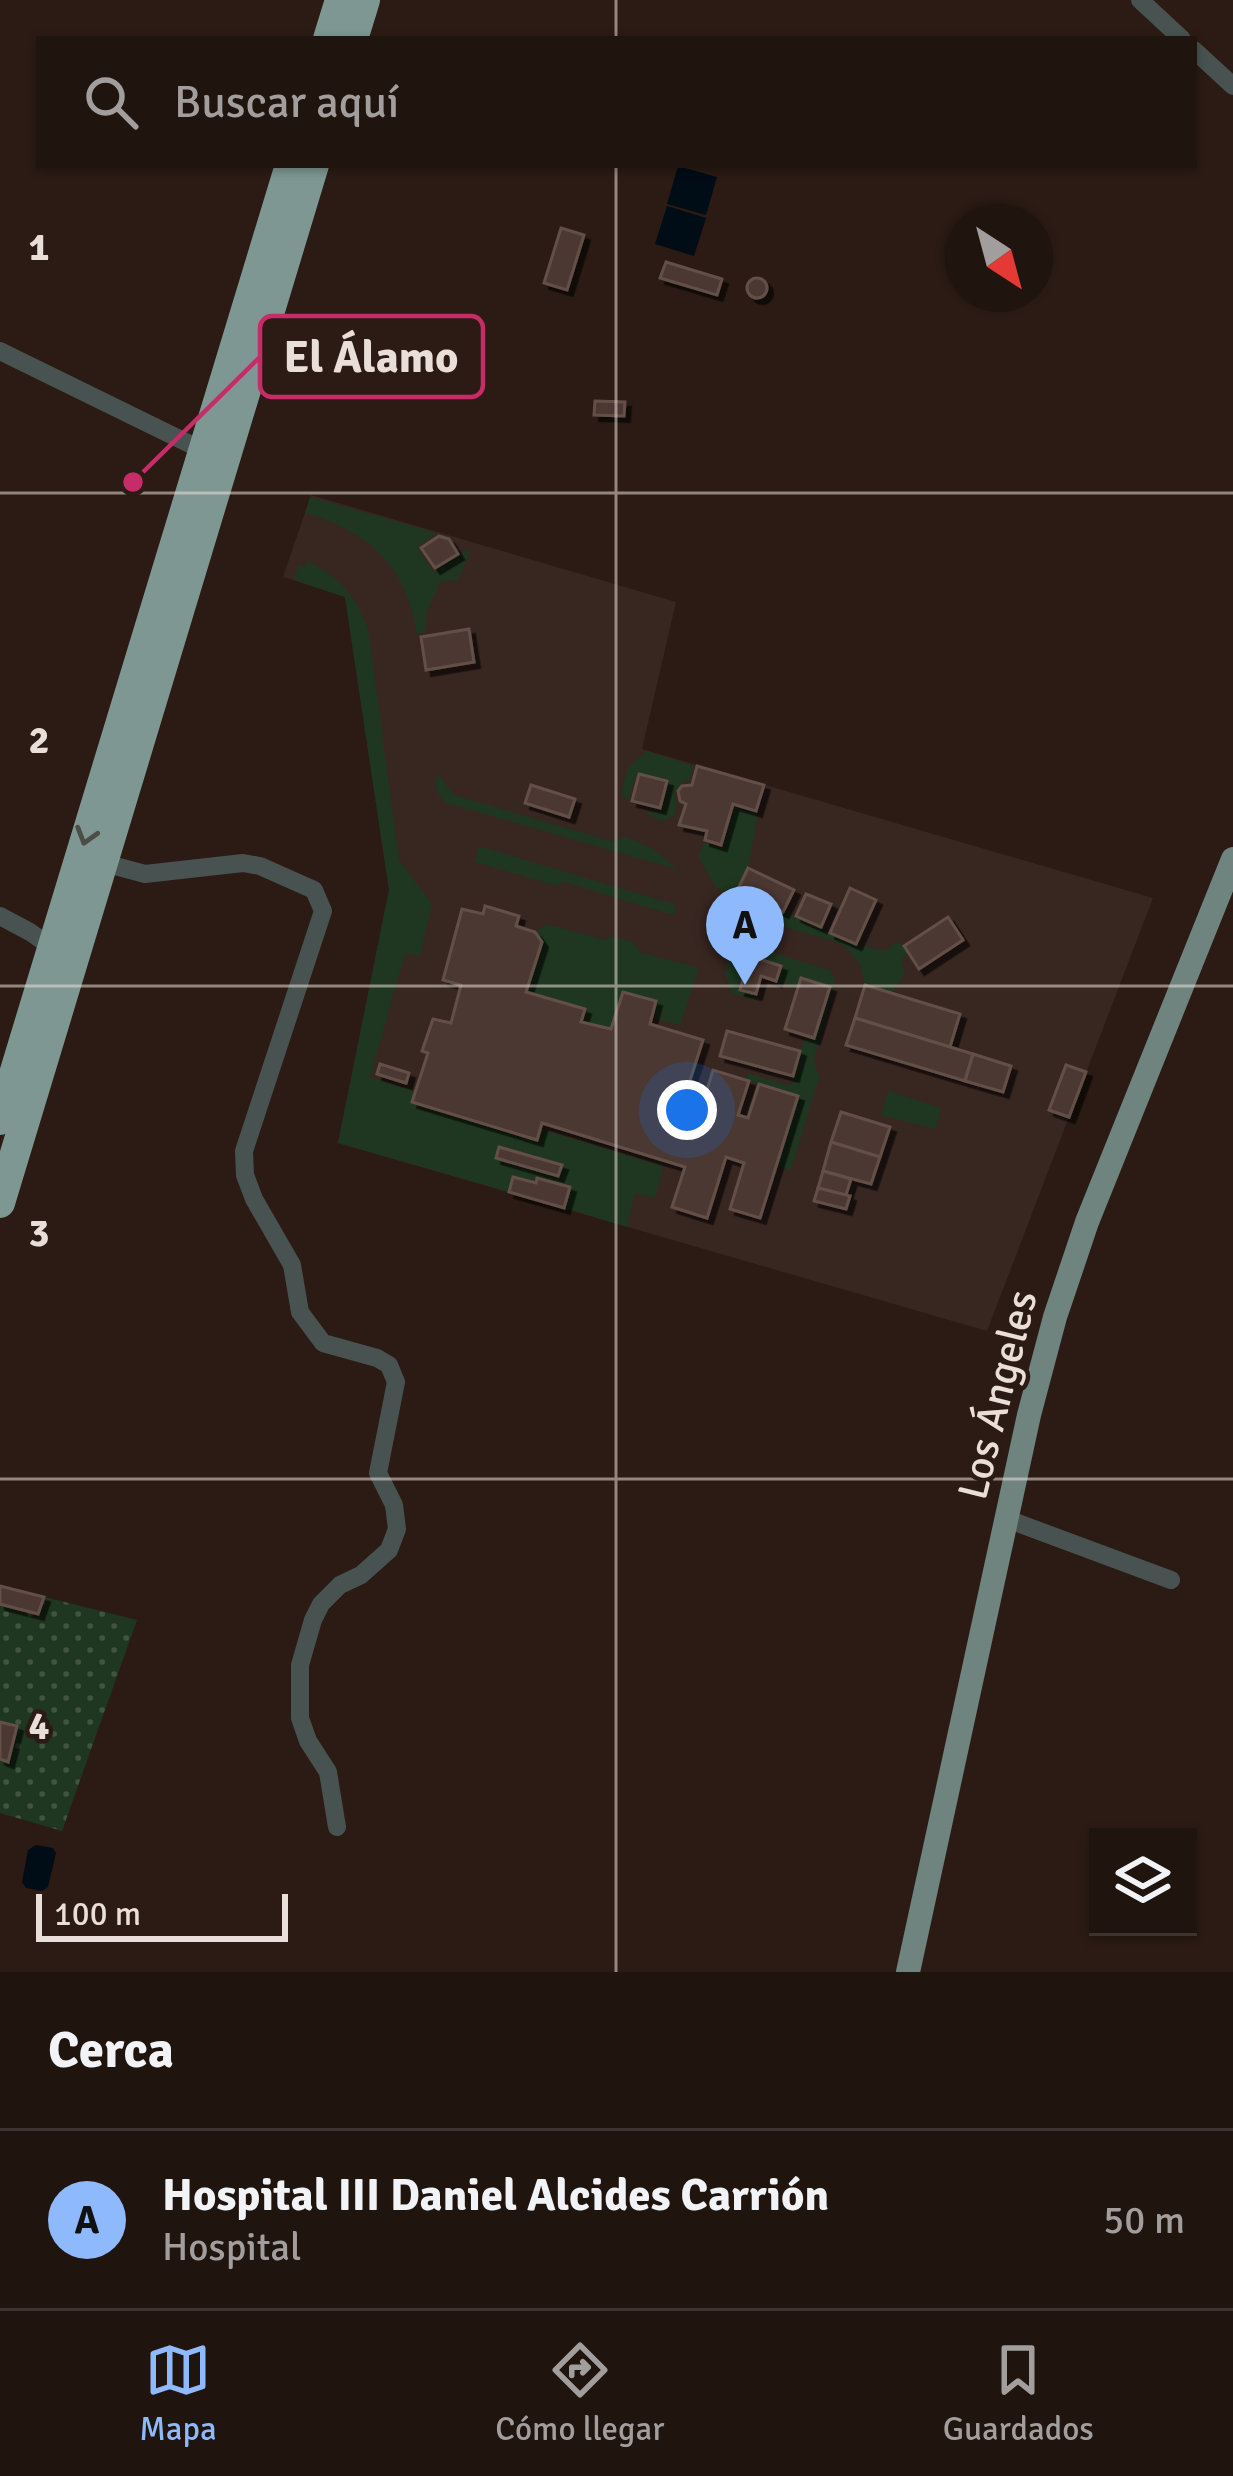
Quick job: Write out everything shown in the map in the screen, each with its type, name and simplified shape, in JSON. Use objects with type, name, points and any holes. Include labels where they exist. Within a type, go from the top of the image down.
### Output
[{"type":"highway","points":[[329,36],[340,0]]},
{"type":"highway","points":[[354,36],[365,0]]},
{"type":"highway","points":[[62,953],[104,863],[204,451],[289,168]]},
{"type":"highway","points":[[0,1203],[13,1104],[313,168]]},
{"type":"main road","name":"Los Ángeles","points":[[908,1972],[1037,1382],[1070,1270],[1233,859]]},
{"type":"street","points":[[1140,0],[1179,36]]},
{"type":"street","points":[[1197,53],[1233,86]]},
{"type":"street","points":[[0,351],[204,451]]},
{"type":"street","points":[[104,863],[145,874],[243,863],[260,866],[314,890],[323,910],[244,1151],[245,1174],[254,1199],[292,1265],[300,1312],[323,1343],[377,1358],[389,1365],[396,1382],[378,1473],[394,1505],[397,1529],[389,1550],[321,1604],[300,1665],[301,1718],[308,1742],[328,1772],[337,1827]]},
{"type":"street","points":[[0,916],[62,953]]},
{"type":"street","points":[[1007,1519],[1171,1580]]},
{"type":"shaded area","points":[[677,168],[717,177],[706,215],[667,204]]},
{"type":"shaded area","points":[[667,206],[706,218],[694,256],[655,244]]},
{"type":"shaded area","points":[[311,495],[676,602],[642,749],[1153,898],[987,1331],[338,1143],[389,890],[345,597],[283,577]]},
{"type":"shaded area","points":[[36,1845],[56,1853],[48,1887],[42,1891],[26,1888],[22,1882],[28,1850]]},
{"type":"green space","points":[[310,497],[437,533],[417,547],[433,571],[470,552],[458,580],[441,581],[426,613],[425,633],[417,633],[394,570],[366,541],[305,513]]},
{"type":"green space","points":[[307,561],[345,588],[368,628],[399,860],[432,904],[420,956],[405,953],[370,1077],[416,1091],[413,1102],[536,1140],[540,1129],[663,1166],[655,1198],[635,1193],[627,1227],[564,1208],[569,1187],[514,1177],[509,1192],[338,1143],[389,890],[345,597],[294,580],[298,565],[305,567]]},
{"type":"green space","points":[[647,751],[694,766],[689,781],[674,794],[674,816],[660,821],[644,811],[659,813],[667,781],[637,773],[628,801],[621,792],[628,768]]},
{"type":"green space","points":[[438,774],[454,795],[615,842],[624,836],[653,849],[679,870],[446,803],[437,790]]},
{"type":"green space","points":[[734,807],[758,814],[748,868],[738,891],[856,944],[884,951],[899,941],[908,954],[901,960],[905,974],[892,993],[865,985],[860,964],[837,942],[774,924],[716,887],[698,857],[704,843],[723,847]]},
{"type":"green space","points":[[479,846],[677,905],[673,915],[564,882],[557,886],[475,862]]},
{"type":"green space","points":[[547,924],[605,940],[612,936],[633,942],[641,953],[696,967],[680,1025],[651,1017],[655,1000],[624,992],[611,1029],[581,1022],[584,1010],[526,992],[542,942],[535,932]]},
{"type":"green space","points":[[764,950],[830,970],[834,977],[814,1059],[819,1078],[791,1170],[776,1166],[798,1096],[746,1080],[748,1073],[791,1086],[805,1036],[814,1038],[801,978],[797,989],[776,981],[781,966],[750,957],[740,989],[756,994],[754,1000],[731,993],[725,972],[729,954]]},
{"type":"green space","points":[[888,1091],[941,1108],[935,1129],[881,1115]]},
{"type":"green space","points":[[0,1586],[137,1620],[62,1831],[0,1813]]},
{"type":"building","points":[[561,228],[584,235],[567,290],[544,283]]},
{"type":"building","points":[[666,262],[722,279],[717,295],[660,278]]},
{"type":"building","points":[[757,278],[767,288],[757,298],[747,288]]},
{"type":"building","points":[[595,401],[625,402],[624,416],[594,415]]},
{"type":"building","points":[[439,536],[449,539],[458,554],[435,568],[421,548]]},
{"type":"building","points":[[469,629],[474,662],[426,670],[421,637]]},
{"type":"building","points":[[697,766],[764,785],[756,811],[733,804],[721,845],[705,840],[707,831],[679,825],[686,804],[678,791],[692,785]]},
{"type":"building","points":[[639,774],[667,781],[660,808],[632,801]]},
{"type":"building","points":[[531,785],[575,799],[569,817],[525,803]]},
{"type":"building","points":[[748,868],[794,890],[783,912],[737,891]]},
{"type":"building","points":[[850,888],[876,900],[856,944],[830,933]]},
{"type":"building","points":[[806,894],[831,904],[821,927],[796,916]]},
{"type":"building","points":[[485,906],[519,916],[516,926],[535,932],[542,942],[526,992],[585,1009],[581,1022],[611,1029],[623,992],[656,1001],[650,1024],[703,1040],[673,1133],[692,1139],[713,1070],[749,1081],[738,1115],[748,1118],[759,1084],[798,1096],[760,1218],[730,1209],[744,1163],[726,1157],[707,1218],[672,1207],[685,1167],[542,1123],[537,1140],[412,1102],[433,1019],[451,1023],[461,985],[443,980],[462,909],[483,914]]},
{"type":"building","points":[[948,917],[963,940],[919,969],[904,946]]},
{"type":"building","points":[[750,956],[781,966],[776,981],[761,976],[756,994],[740,990]]},
{"type":"building","points":[[801,978],[830,987],[814,1038],[785,1029]]},
{"type":"building","points":[[865,985],[960,1014],[950,1047],[855,1018]]},
{"type":"building","points":[[855,1018],[973,1054],[965,1081],[846,1045]]},
{"type":"building","points":[[727,1031],[800,1051],[793,1076],[720,1056]]},
{"type":"building","points":[[973,1054],[1011,1066],[1003,1092],[965,1081]]},
{"type":"building","points":[[380,1064],[409,1073],[406,1083],[377,1074]]},
{"type":"building","points":[[1066,1065],[1086,1072],[1069,1117],[1049,1110]]},
{"type":"building","points":[[841,1112],[890,1127],[880,1157],[831,1142]]},
{"type":"building","points":[[831,1142],[880,1157],[871,1184],[823,1171]]},
{"type":"building","points":[[499,1147],[562,1165],[558,1176],[496,1158]]},
{"type":"building","points":[[823,1171],[851,1179],[846,1195],[818,1188]]},
{"type":"building","points":[[513,1177],[570,1187],[564,1208],[509,1192]]},
{"type":"building","points":[[818,1188],[850,1196],[846,1209],[814,1201]]},
{"type":"building","points":[[0,1586],[44,1597],[38,1614],[0,1604]]},
{"type":"building","points":[[0,1722],[17,1726],[8,1762],[0,1759]]},
{"type":"place","name":"El Álamo","points":[[133,482]]},
{"type":"place","name":"Hospital III Daniel Alcides Carrión","points":[[745,985]]}]
